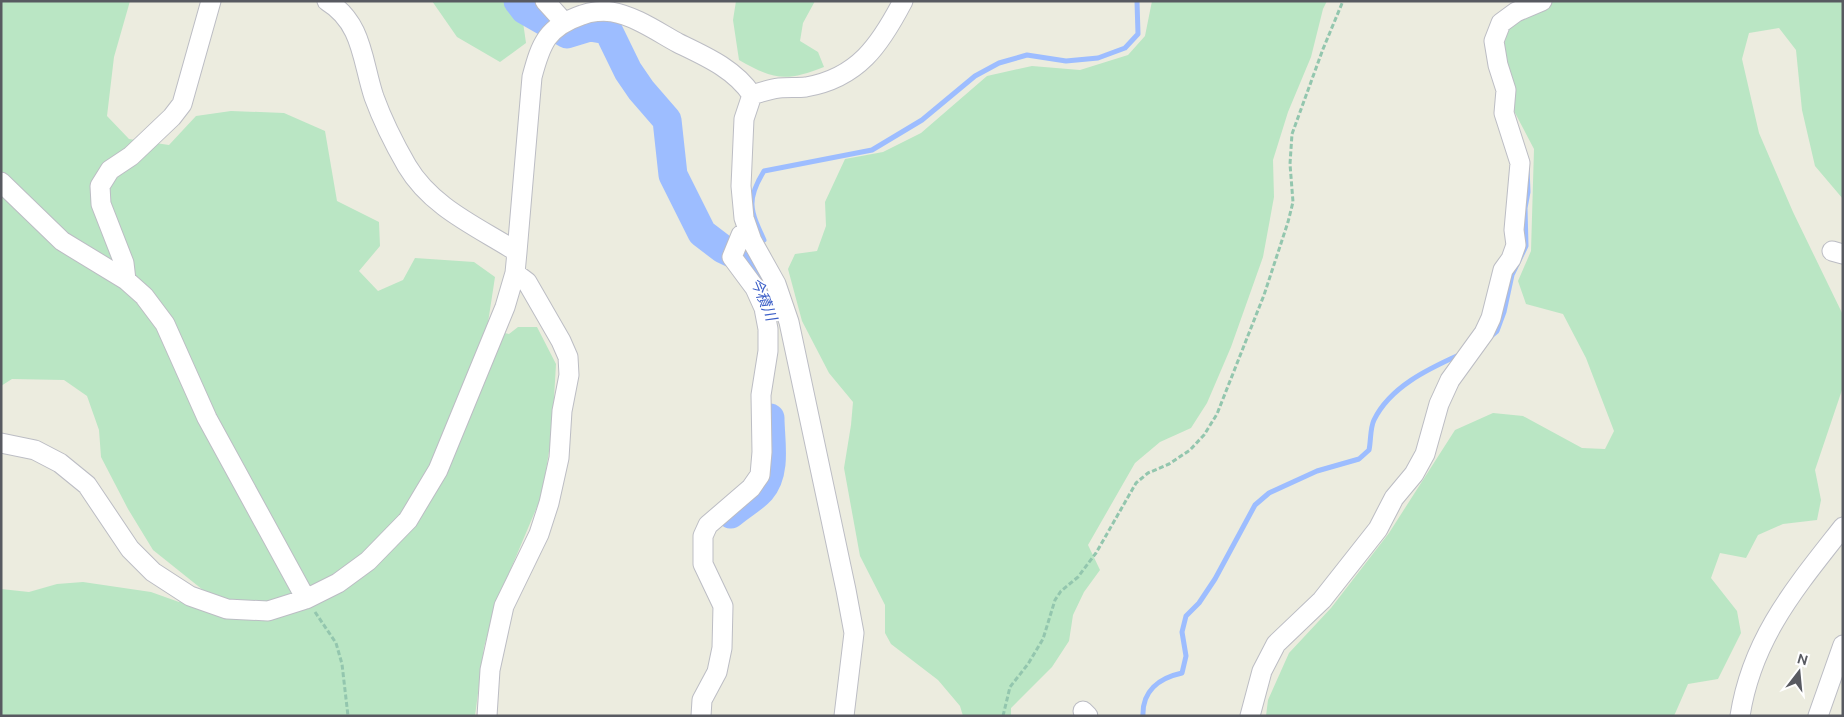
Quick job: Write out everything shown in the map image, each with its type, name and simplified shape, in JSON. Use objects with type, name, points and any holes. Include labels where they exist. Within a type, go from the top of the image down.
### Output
[{"type":"street","points":[[126,280],[124,264],[101,204],[100,186],[110,170],[131,156],[182,104],[211,1]]},
{"type":"street","points":[[327,1],[342,11],[350,22],[361,49],[375,98],[407,167],[416,179],[437,202],[517,252]]},
{"type":"street","points":[[546,1],[564,22]]},
{"type":"street","points":[[752,95],[778,88],[806,87],[836,79],[873,51],[888,30],[903,1]]},
{"type":"street","points":[[1250,716],[1254,692],[1276,644],[1322,600],[1378,529],[1394,498],[1414,474],[1425,454],[1439,404],[1450,380],[1484,333],[1491,318],[1503,270],[1511,259],[1516,245],[1514,230],[1520,163],[1504,113],[1506,90],[1498,65],[1494,41],[1501,23],[1516,12],[1542,1]]},
{"type":"street","points":[[1,443],[35,450],[60,463],[87,485],[130,549],[153,572],[190,596],[227,609],[268,611],[306,599],[338,583],[368,561],[408,520],[438,470],[505,307],[514,273],[532,77],[538,52],[550,33],[564,22],[588,13],[611,11],[635,21],[716,63],[742,80],[752,95]]},
{"type":"street","points":[[752,95],[744,119],[741,186],[744,218],[748,230],[776,284],[789,322],[846,590],[854,634],[844,716]]},
{"type":"street","points":[[1,182],[62,241],[126,280],[144,296],[165,324],[207,418],[306,599]]},
{"type":"street","points":[[700,716],[702,700],[717,672],[722,640],[723,606],[703,564],[703,536],[708,525],[751,488],[760,475],[761,468],[761,395],[768,351],[768,329],[764,308],[755,288],[732,257],[741,235],[748,230]]},
{"type":"street","points":[[486,716],[490,670],[504,606],[539,534],[559,458],[562,411],[569,375],[568,357],[561,341],[527,282],[514,273]]},
{"type":"street","points":[[1740,716],[1752,666],[1762,641],[1780,611],[1839,538]]},
{"type":"street","points":[[1818,716],[1843,645]]},
{"type":"path","points":[[1003,716],[1010,687],[1028,664],[1043,639],[1055,600],[1061,591],[1078,576],[1096,553],[1136,483],[1148,473],[1169,464],[1190,450],[1204,435],[1217,414],[1250,330],[1288,222],[1293,202],[1290,164],[1292,134],[1343,1]]},
{"type":"path","points":[[306,599],[336,643],[342,664],[348,716]]},
{"type":"green space","points":[[1,1],[130,1],[114,57],[107,116],[129,139],[169,145],[196,116],[231,111],[284,113],[325,131],[337,201],[379,222],[380,246],[359,271],[378,291],[403,280],[415,258],[474,262],[495,277],[487,329],[509,334],[518,327],[537,327],[556,364],[552,433],[542,495],[496,604],[484,647],[475,716],[1,716],[1,589],[29,592],[57,584],[83,582],[151,592],[179,602],[203,590],[153,550],[128,509],[101,457],[99,430],[87,396],[64,380],[12,379],[1,386]]},
{"type":"green space","points":[[432,1],[515,1],[521,8],[526,43],[500,62],[457,37]]},
{"type":"green space","points":[[736,1],[815,1],[803,23],[800,41],[818,52],[824,67],[800,75],[780,77],[762,72],[739,60],[733,20]]},
{"type":"green space","points":[[1152,1],[1327,1],[1323,9],[1311,57],[1288,112],[1273,160],[1274,197],[1263,257],[1231,347],[1207,403],[1191,428],[1160,442],[1135,463],[1088,545],[1100,570],[1084,592],[1073,615],[1069,641],[1052,667],[1011,708],[1011,716],[963,716],[960,706],[938,680],[891,644],[885,633],[885,605],[860,556],[844,468],[853,402],[829,373],[802,321],[788,269],[795,254],[817,251],[826,226],[825,202],[845,159],[883,152],[921,133],[987,76],[1032,66],[1080,70],[1128,55],[1145,36]]},
{"type":"green space","points":[[1554,1],[1843,1],[1843,199],[1815,166],[1802,110],[1796,50],[1779,28],[1749,33],[1742,59],[1759,133],[1793,212],[1843,315],[1843,387],[1815,470],[1821,500],[1817,520],[1783,524],[1758,535],[1746,558],[1720,553],[1711,578],[1737,611],[1741,633],[1718,679],[1688,684],[1674,716],[1266,716],[1268,700],[1289,653],[1331,608],[1389,533],[1455,430],[1493,413],[1523,416],[1582,448],[1605,449],[1614,431],[1586,358],[1563,314],[1526,304],[1518,281],[1531,251],[1534,149],[1513,109],[1503,52],[1507,30],[1529,14]]},
{"type":"waterway","name":"今積川","points":[[518,1],[525,10],[567,34],[590,27],[608,30],[628,71],[641,90],[667,120],[673,175],[702,233],[723,249],[744,259],[755,274]]},
{"type":"waterway","points":[[758,243],[764,240],[753,213],[752,198],[764,171],[872,150],[922,120],[975,76],[999,63],[1027,55],[1066,61],[1098,58],[1125,48],[1138,34],[1137,1]]},
{"type":"waterway","points":[[1490,337],[1497,331],[1504,312],[1512,275],[1526,246],[1527,167]]},
{"type":"waterway","points":[[744,259],[744,250],[748,248]]},
{"type":"waterway","points":[[1143,716],[1145,699],[1154,687],[1166,678],[1182,673],[1186,656],[1182,632],[1186,616],[1199,603],[1215,579],[1255,505],[1269,493],[1317,471],[1359,459],[1369,450],[1374,420],[1390,398],[1411,380],[1459,355]]},
{"type":"waterway","name":"今積川","points":[[731,514],[758,493],[766,483],[772,456],[770,418]]}]
